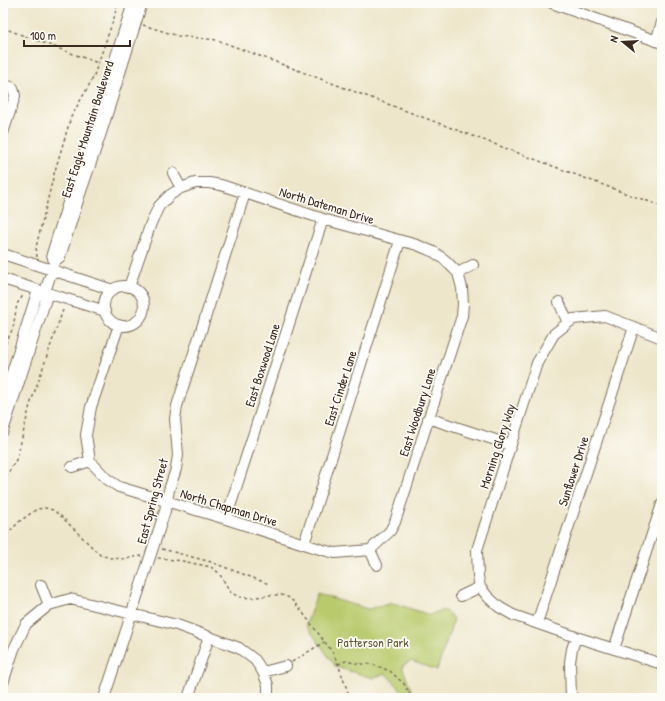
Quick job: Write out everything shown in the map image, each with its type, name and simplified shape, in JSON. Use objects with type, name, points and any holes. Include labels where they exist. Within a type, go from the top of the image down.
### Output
[{"type":"street","name":"East Eagle Mountain Boulevard","points":[[53,266],[52,254],[133,3]]},
{"type":"street","name":"East Eagle Mountain Boulevard","points":[[3,431],[46,299],[45,292],[53,266],[60,257],[142,3]]},
{"type":"street","points":[[552,3],[659,42],[662,22]]},
{"type":"street","points":[[3,84],[12,88],[15,96],[3,133]]},
{"type":"street","points":[[129,287],[151,223],[159,206],[170,195],[181,188],[173,174]]},
{"type":"street","name":"North Dateman Drive","points":[[181,188],[195,184],[208,183],[221,185],[323,218],[417,245],[434,252],[445,260],[458,273]]},
{"type":"street","name":"East Spring Street","points":[[104,698],[165,511],[178,455],[175,420],[177,406],[245,193]]},
{"type":"street","name":"East Boxwood Lane","points":[[226,519],[323,218]]},
{"type":"street","name":"East Cinder Lane","points":[[304,544],[400,241]]},
{"type":"street","points":[[3,254],[53,266],[113,290]]},
{"type":"street","points":[[458,273],[473,265]]},
{"type":"street","name":"East Woodbury Lane","points":[[370,550],[383,539],[395,522],[462,316],[462,288],[458,273]]},
{"type":"street","points":[[3,278],[105,311]]},
{"type":"street","points":[[118,287],[129,287],[140,295],[143,301],[142,314],[133,324],[126,326],[114,324],[107,316],[105,311],[104,305],[108,294],[118,287]]},
{"type":"street","name":"East Eagle Mountain Boulevard","points":[[3,401],[36,296],[45,292]]},
{"type":"street","points":[[559,302],[568,323],[573,319],[605,316],[662,338]]},
{"type":"street","name":"Morning Glory Way","points":[[480,587],[477,550],[537,362],[554,334],[568,323]]},
{"type":"street","points":[[72,468],[90,461],[86,435],[91,407],[119,325]]},
{"type":"street","name":"Sunflower Drive","points":[[537,623],[634,327]]},
{"type":"street","points":[[428,418],[511,445]]},
{"type":"street","name":"North Chapman Drive","points":[[90,461],[107,479],[119,486],[167,502],[335,553],[370,550]]},
{"type":"street","points":[[614,649],[662,504]]},
{"type":"street","points":[[370,550],[377,565]]},
{"type":"street","points":[[41,585],[49,604]]},
{"type":"street","points":[[461,596],[480,587],[499,607],[513,615],[576,637],[662,664]]},
{"type":"street","points":[[3,683],[14,649],[26,624],[49,604],[70,599],[177,625],[239,648],[255,660],[263,672],[268,685],[268,698]]},
{"type":"street","points":[[188,698],[208,636]]},
{"type":"street","points":[[571,698],[570,662],[576,637]]},
{"type":"street","points":[[263,672],[288,664]]},
{"type":"path","points":[[37,258],[36,247],[54,174],[71,117],[93,78],[115,15],[117,3]]},
{"type":"path","points":[[136,22],[178,36],[217,40],[662,206]]},
{"type":"path","points":[[3,28],[98,63]]},
{"type":"path","points":[[3,349],[13,328],[17,304],[24,294]]},
{"type":"path","points":[[3,482],[17,458],[30,405],[65,305]]},
{"type":"path","points":[[3,540],[20,521],[37,509],[44,508],[53,510],[62,517],[100,555],[111,558],[126,559],[142,556]]},
{"type":"path","points":[[3,526],[6,535]]},
{"type":"path","points":[[154,547],[211,562],[269,584]]},
{"type":"path","points":[[158,558],[211,567],[219,573],[231,593],[240,597],[250,598],[282,595],[290,598],[300,609],[332,654],[338,664],[350,698]]},
{"type":"path","points":[[288,664],[324,642]]},
{"type":"path","points":[[338,664],[346,661],[358,664],[372,664],[390,671],[404,684],[412,698]]},
{"type":"green space","name":"Patterson Park","points":[[317,594],[368,609],[393,603],[430,615],[441,611],[446,611],[451,615],[454,619],[437,670],[411,661],[402,666],[414,698],[409,698],[385,673],[373,678],[336,667],[306,625]]}]
